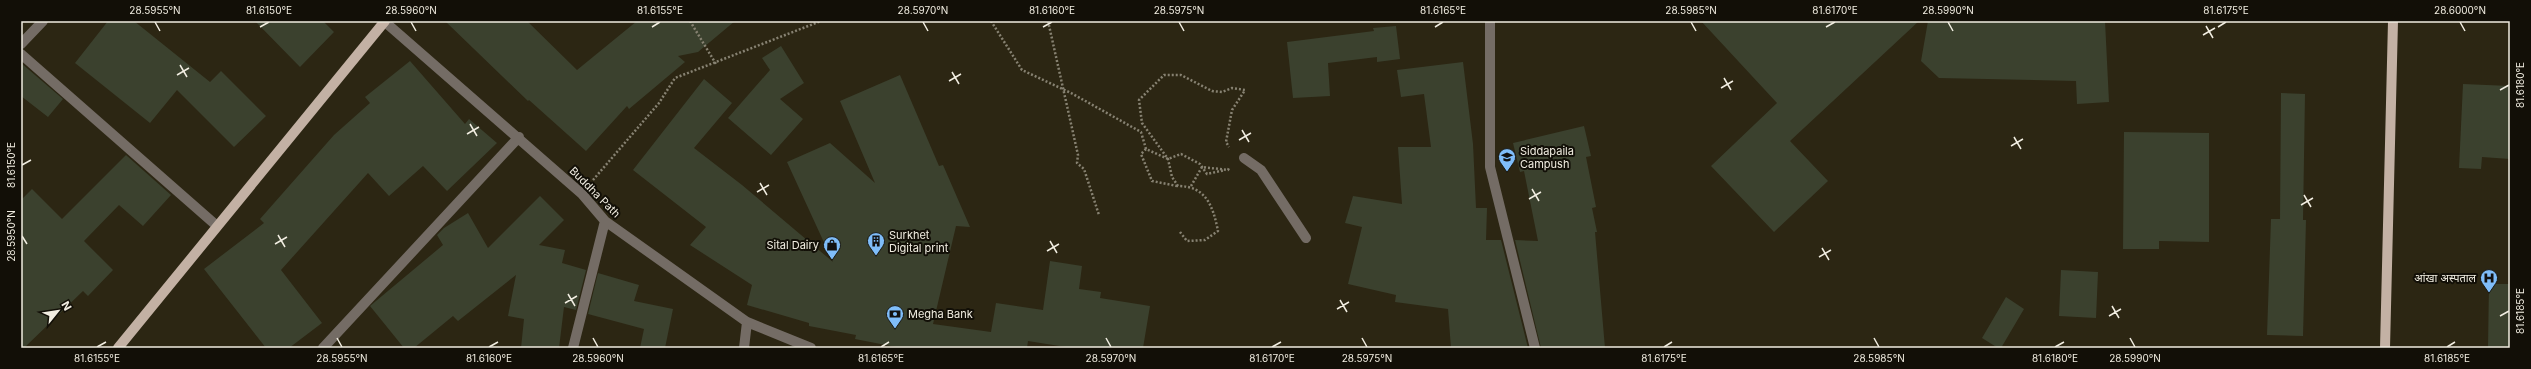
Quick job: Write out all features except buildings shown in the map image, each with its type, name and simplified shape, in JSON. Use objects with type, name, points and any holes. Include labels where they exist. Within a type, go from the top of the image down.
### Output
[{"type":"main road","points":[[118,348],[385,21]]},
{"type":"main road","points":[[2385,348],[2393,21]]},
{"type":"street","points":[[21,44],[43,21]]},
{"type":"street","name":"Buddha Path","points":[[385,21],[519,137],[582,194],[605,221],[747,322],[811,348]]},
{"type":"street","points":[[1490,21],[1490,167],[1535,348]]},
{"type":"street","points":[[21,54],[217,226]]},
{"type":"street","points":[[323,348],[519,137]]},
{"type":"street","points":[[1244,158],[1261,170],[1306,238]]},
{"type":"street","points":[[573,348],[605,221]]},
{"type":"street","points":[[744,348],[747,322]]},
{"type":"path","points":[[690,21],[716,64]]},
{"type":"path","points":[[582,194],[659,103],[675,78],[716,64],[821,21]]},
{"type":"path","points":[[991,21],[1022,70],[1063,89],[1141,132],[1146,149],[1168,159],[1180,154],[1202,167],[1207,174],[1228,170],[1244,158]]},
{"type":"path","points":[[1048,21],[1078,155],[1077,163],[1084,169],[1099,215]]},
{"type":"path","points":[[1178,186],[1172,177],[1168,159],[1142,123],[1139,100],[1164,75],[1181,76],[1212,91],[1222,92],[1232,88],[1245,90],[1232,110],[1228,128],[1230,131],[1226,142],[1231,154]]},
{"type":"path","points":[[1146,149],[1141,154],[1152,181],[1178,186],[1191,186],[1209,201],[1218,231],[1205,240],[1187,241],[1180,232]]},
{"type":"path","points":[[1228,170],[1231,165]]},
{"type":"path","points":[[1202,167],[1228,170]]},
{"type":"path","points":[[1191,186],[1202,167]]},
{"type":"place","name":"Siddapaila Campush","points":[[1507,172]]},
{"type":"place","name":"Surkhet Digital print","points":[[876,256]]},
{"type":"place","name":"Sital Dairy","points":[[832,260]]},
{"type":"place","name":"आंखा अस्पताल","points":[[2489,293]]},
{"type":"place","name":"Megha Bank","points":[[895,329]]}]
